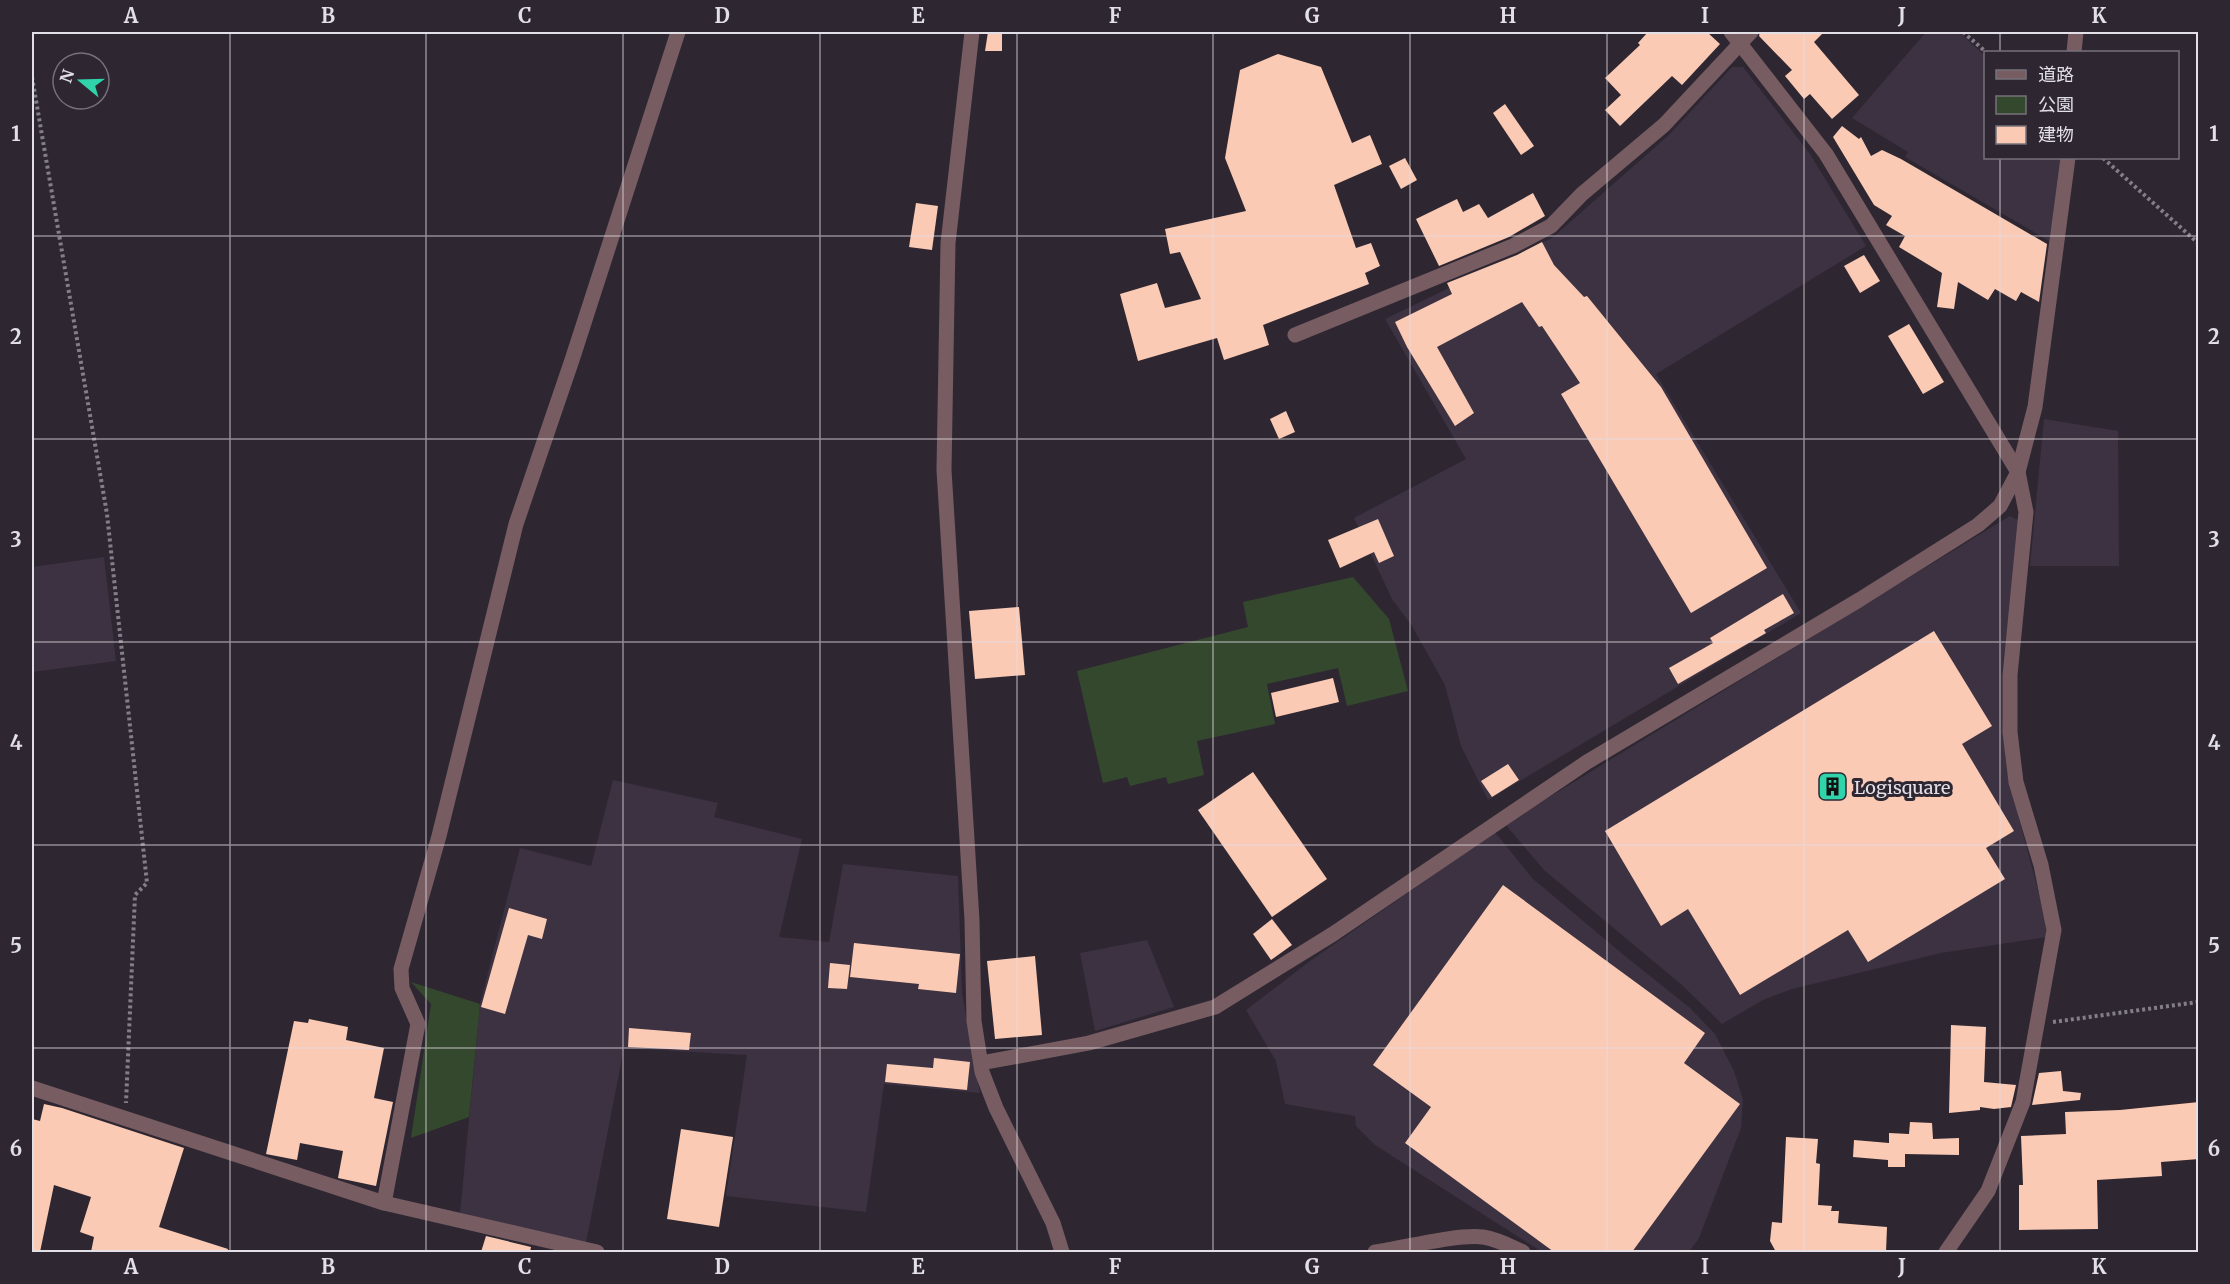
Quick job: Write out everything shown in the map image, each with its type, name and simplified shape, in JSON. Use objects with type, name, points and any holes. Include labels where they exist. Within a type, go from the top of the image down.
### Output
[{"type":"street","points":[[384,1203],[418,1024],[402,988],[400,969],[439,836],[516,524],[572,360],[678,32]]},
{"type":"street","points":[[972,32],[948,243],[944,470],[972,920],[974,1021],[981,1063],[996,1107],[1053,1223],[1062,1252]]},
{"type":"street","points":[[1295,335],[1513,246],[1551,226],[1582,194],[1664,125],[1735,38],[1751,32]]},
{"type":"street","points":[[2073,51],[2076,32]]},
{"type":"street","points":[[1735,38],[1826,154],[2018,472],[2026,512],[2010,675],[2010,732],[2016,782],[2041,865],[2054,930],[2023,1102],[1988,1191],[1946,1252]]},
{"type":"street","points":[[981,1063],[1089,1043],[1215,1007],[1333,934],[1587,762],[1859,600],[1978,525],[2000,506],[2018,472],[2035,408],[2068,159]]},
{"type":"street","points":[[32,1088],[384,1203],[597,1252]]},
{"type":"street","points":[[1375,1252],[1462,1238],[1483,1237],[1523,1252]]},
{"type":"path","points":[[1963,32],[1985,51]]},
{"type":"path","points":[[32,77],[107,514],[147,883],[135,895],[125,1118]]},
{"type":"path","points":[[2104,159],[2199,243]]},
{"type":"path","points":[[2037,1025],[2199,1002]]},
{"type":"shaded area","points":[[1926,32],[1959,32],[1984,55],[1984,159],[2063,159],[2051,242],[1905,157],[1908,152],[1852,118]]},
{"type":"shaded area","points":[[1732,67],[1743,67],[1810,154],[1866,246],[1656,374],[1801,613],[1488,800],[1461,746],[1445,685],[1412,626],[1392,599],[1354,518],[1466,459],[1385,319],[1552,238],[1669,135]]},
{"type":"shaded area","points":[[2044,419],[2118,431],[2119,566],[2030,566]]},
{"type":"shaded area","points":[[2010,516],[2020,521],[2002,672],[2002,718],[2007,773],[2043,909],[2047,937],[1941,953],[1792,989],[1763,1000],[1722,1024],[1682,985],[1544,870],[1505,824]]},
{"type":"shaded area","points":[[104,557],[116,661],[32,672],[32,567]]},
{"type":"shaded area","points":[[613,780],[718,803],[714,817],[802,839],[779,937],[829,942],[843,864],[958,876],[962,993],[980,1093],[884,1084],[866,1212],[726,1196],[747,1055],[624,1048],[586,1243],[460,1214],[480,1004],[520,848],[591,866]]},
{"type":"shaded area","points":[[1495,832],[1532,878],[1690,1008],[1715,1034],[1734,1071],[1743,1100],[1741,1128],[1699,1238],[1689,1252],[1542,1252],[1375,1145],[1356,1126],[1355,1116],[1285,1104],[1276,1061],[1246,1010],[1310,961]]},
{"type":"shaded area","points":[[1147,940],[1174,1007],[1095,1031],[1080,953]]},
{"type":"green space","points":[[1353,577],[1389,619],[1408,691],[1347,706],[1338,668],[1267,684],[1275,724],[1197,741],[1204,775],[1168,784],[1166,777],[1130,786],[1127,777],[1103,783],[1077,671],[1248,627],[1243,602]]},
{"type":"green space","points":[[411,982],[480,1004],[469,1117],[411,1138],[431,1004]]},
{"type":"building","points":[[988,32],[1002,32],[1002,51],[985,51]]},
{"type":"building","points":[[1648,32],[1707,32],[1720,44],[1682,85],[1672,76],[1620,126],[1605,110],[1621,95],[1605,78],[1640,45],[1638,43]]},
{"type":"building","points":[[1760,32],[1824,32],[1814,42],[1859,95],[1832,119],[1810,94],[1804,99],[1785,76],[1792,70],[1759,36]]},
{"type":"building","points":[[1278,54],[1321,67],[1352,143],[1370,135],[1382,164],[1334,185],[1356,248],[1371,243],[1380,266],[1365,273],[1369,284],[1263,325],[1269,345],[1224,360],[1217,338],[1138,361],[1120,294],[1157,283],[1165,308],[1201,299],[1180,252],[1170,254],[1165,229],[1246,211],[1225,158],[1240,70]]},
{"type":"building","points":[[1505,104],[1534,146],[1521,155],[1493,113]]},
{"type":"building","points":[[1842,126],[1859,139],[1861,137],[1871,156],[1882,150],[1901,159],[2047,244],[2039,302],[2021,292],[2016,301],[1995,289],[1988,300],[1958,282],[1954,309],[1937,307],[1942,273],[1899,247],[1905,236],[1886,225],[1892,216],[1874,205],[1833,137]]},
{"type":"building","points":[[1405,158],[1417,180],[1401,189],[1389,166]]},
{"type":"building","points":[[1533,193],[1545,216],[1509,237],[1439,266],[1416,219],[1457,199],[1463,212],[1479,204],[1488,218]]},
{"type":"building","points":[[916,203],[938,206],[932,250],[909,247]]},
{"type":"building","points":[[1542,242],[1554,265],[1584,297],[1587,296],[1661,387],[1767,568],[1691,613],[1561,394],[1580,383],[1542,326],[1539,327],[1522,302],[1437,347],[1474,413],[1455,426],[1407,347],[1395,322],[1452,294],[1447,283],[1517,255]]},
{"type":"building","points":[[1864,255],[1880,281],[1860,293],[1844,266]]},
{"type":"building","points":[[1909,324],[1944,382],[1923,394],[1888,336]]},
{"type":"building","points":[[1286,411],[1295,432],[1279,439],[1270,419]]},
{"type":"building","points":[[1378,519],[1394,556],[1379,563],[1374,552],[1340,568],[1328,540]]},
{"type":"building","points":[[1783,594],[1794,613],[1764,630],[1766,633],[1678,684],[1669,668],[1713,643],[1710,638]]},
{"type":"building","points":[[1019,607],[1025,675],[975,679],[969,611]]},
{"type":"building","name":"Logisquare","points":[[1934,631],[1992,726],[1962,744],[2014,831],[1986,848],[2005,879],[1868,962],[1848,930],[1740,995],[1688,909],[1661,926],[1605,831]]},
{"type":"building","points":[[1333,678],[1339,702],[1276,717],[1271,693]]},
{"type":"building","points":[[1508,764],[1519,780],[1492,797],[1481,781]]},
{"type":"building","points":[[1253,772],[1327,879],[1272,917],[1198,810]]},
{"type":"building","points":[[1503,885],[1705,1033],[1684,1063],[1740,1104],[1632,1252],[1554,1252],[1405,1143],[1431,1107],[1373,1065]]},
{"type":"building","points":[[509,908],[547,919],[542,939],[528,935],[505,1014],[481,1007]]},
{"type":"building","points":[[1272,919],[1292,945],[1271,960],[1253,934]]},
{"type":"building","points":[[854,943],[960,954],[956,993],[918,989],[919,984],[850,977]]},
{"type":"building","points":[[1035,956],[1042,1035],[995,1039],[987,961]]},
{"type":"building","points":[[830,963],[850,965],[847,989],[828,988]]},
{"type":"building","points":[[309,1019],[348,1027],[346,1040],[384,1048],[374,1098],[393,1102],[376,1186],[338,1178],[343,1151],[300,1143],[297,1160],[266,1154],[294,1021],[308,1023]]},
{"type":"building","points":[[1951,1025],[1986,1027],[1984,1082],[2016,1085],[2011,1107],[1994,1109],[1980,1107],[1980,1110],[1949,1113]]},
{"type":"building","points":[[629,1028],[691,1033],[689,1050],[628,1047]]},
{"type":"building","points":[[934,1058],[970,1062],[967,1090],[885,1082],[887,1064],[933,1068]]},
{"type":"building","points":[[2061,1071],[2063,1091],[2081,1093],[2080,1100],[2032,1105],[2039,1073]]},
{"type":"building","points":[[2199,1102],[2199,1159],[2161,1162],[2162,1176],[2097,1180],[2098,1229],[2019,1230],[2019,1185],[2023,1185],[2021,1136],[2066,1134],[2065,1112],[2120,1110]]},
{"type":"building","points":[[44,1104],[184,1148],[159,1227],[228,1249],[227,1252],[91,1252],[94,1237],[80,1232],[91,1197],[54,1185],[40,1252],[32,1252],[32,1119],[40,1121]]},
{"type":"building","points":[[1910,1122],[1932,1123],[1933,1139],[1959,1138],[1959,1155],[1905,1154],[1905,1167],[1888,1167],[1888,1160],[1853,1157],[1854,1140],[1889,1143],[1889,1133],[1909,1134]]},
{"type":"building","points":[[681,1129],[733,1137],[719,1227],[667,1219]]},
{"type":"building","points":[[1786,1137],[1818,1139],[1816,1163],[1820,1164],[1818,1205],[1832,1206],[1831,1211],[1839,1211],[1838,1223],[1887,1227],[1886,1252],[1776,1252],[1770,1241],[1772,1222],[1782,1223]]},
{"type":"building","points":[[486,1236],[531,1247],[530,1252],[481,1252]]},
{"type":"place","name":"Logisquare","points":[[1833,787]]}]
